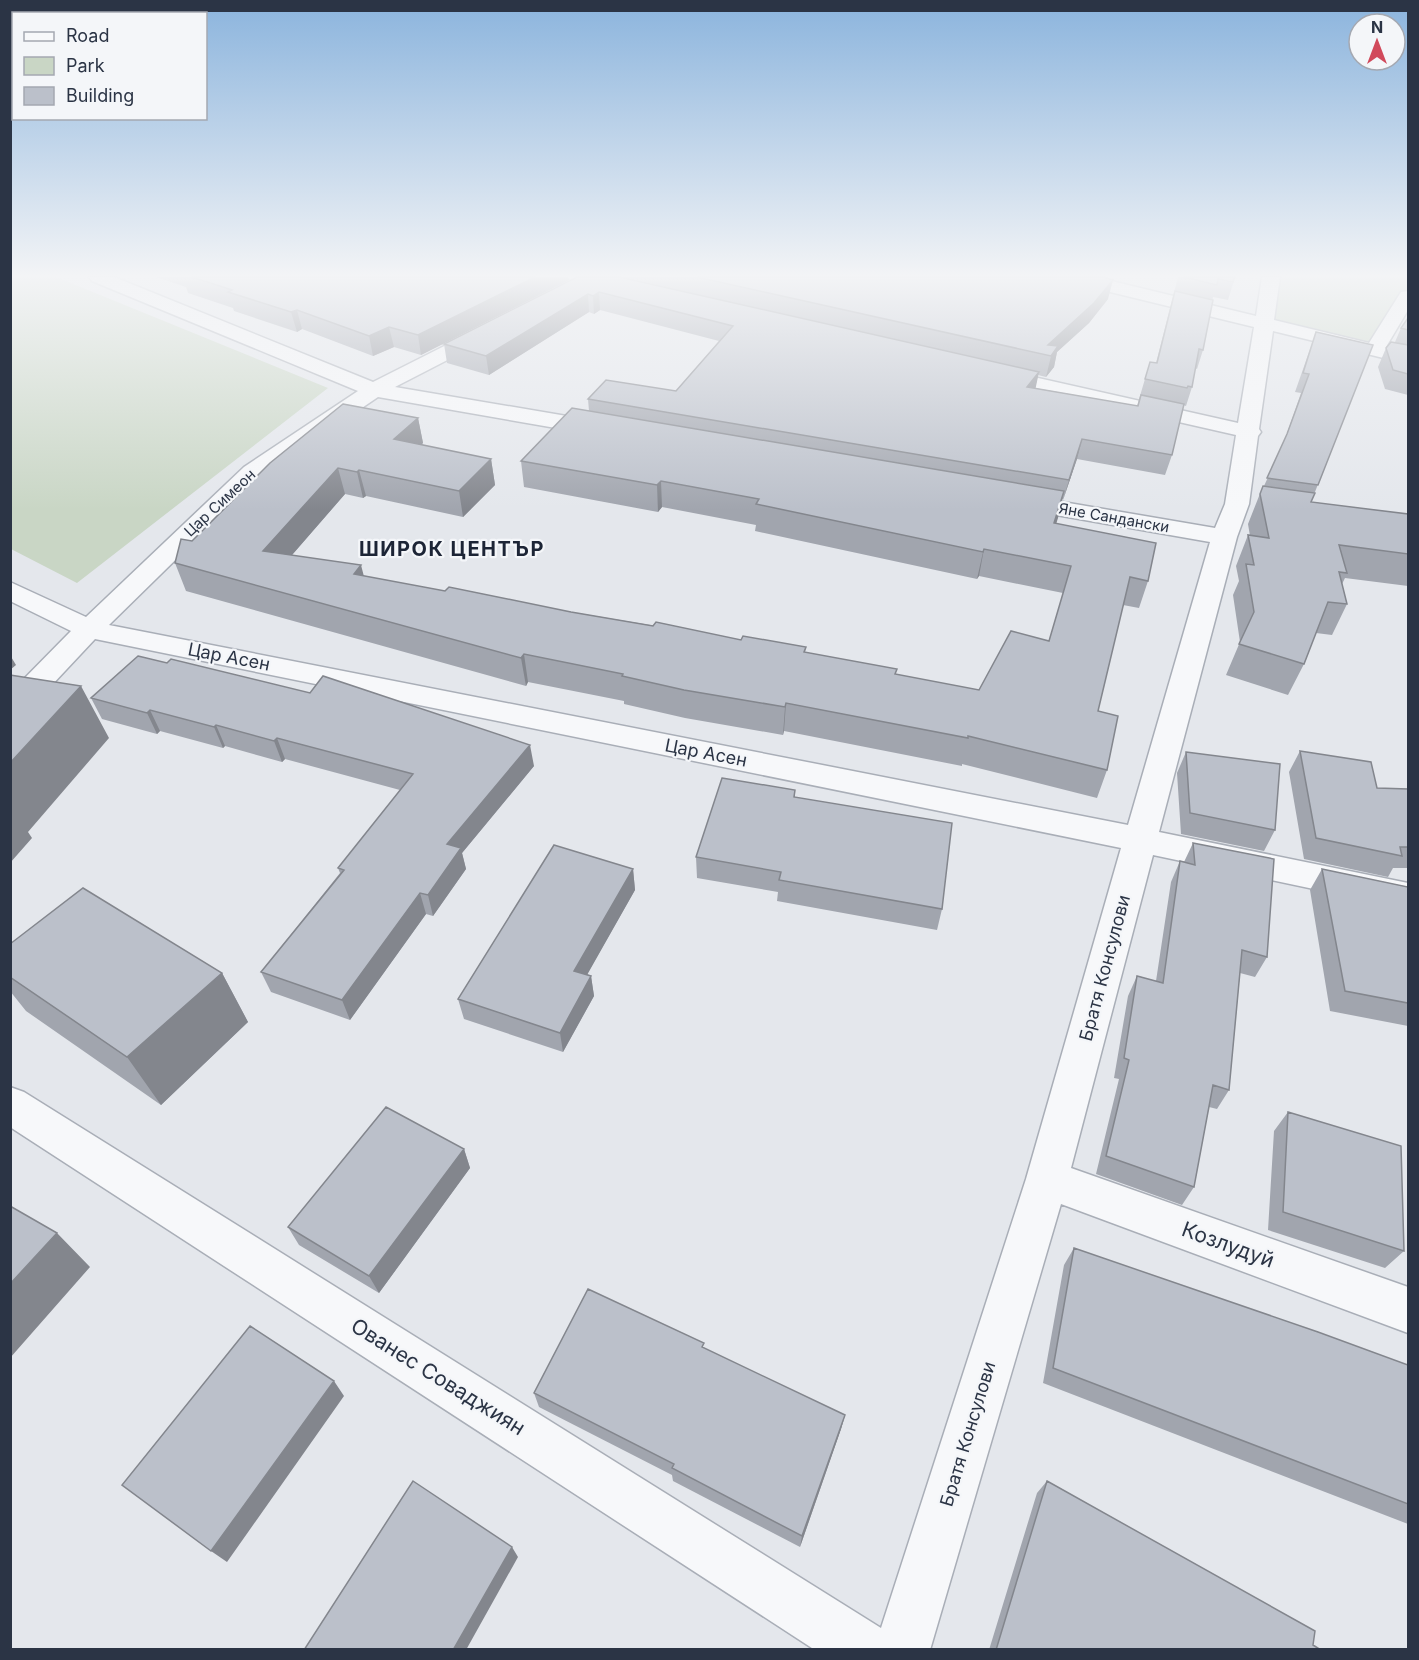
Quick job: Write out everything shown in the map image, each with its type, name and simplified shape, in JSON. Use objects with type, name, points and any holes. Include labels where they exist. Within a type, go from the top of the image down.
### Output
[{"type":"street","points":[[287,354],[374,390],[622,433]]},
{"type":"street","name":"Цар Симеон","points":[[10,711],[89,629],[252,472],[374,390],[443,354]]},
{"type":"street","name":"Братя Консулови","points":[[902,1650],[1047,1179],[1224,537],[1249,505],[1250,432],[1259,354]]},
{"type":"street","points":[[1393,354],[1408,358]]},
{"type":"street","points":[[971,368],[1250,432]]},
{"type":"street","name":"Яне Сандански","points":[[1000,498],[1224,537]]},
{"type":"street","name":"Цар Асен","points":[[10,590],[89,629],[1408,896]]},
{"type":"street","name":"Ованес Соваджиян","points":[[10,1106],[865,1650]]},
{"type":"street","name":"Козлудуй","points":[[1047,1179],[1408,1310]]},
{"type":"green space","points":[[11,354],[246,354],[328,388],[77,583],[11,549]]},
{"type":"building","points":[[708,354],[961,354],[1039,372],[1027,387],[1138,406],[1141,395],[1184,404],[1172,455],[1082,439],[1069,480],[588,399],[606,380],[676,391]]},
{"type":"building","points":[[1159,354],[1198,354],[1192,387],[1187,388],[1145,379],[1150,362],[1157,363]]},
{"type":"building","points":[[1309,354],[1369,354],[1318,485],[1267,478],[1287,434],[1309,374],[1303,373]]},
{"type":"building","points":[[1388,354],[1408,354],[1408,374],[1393,370]]},
{"type":"building","points":[[343,404],[418,418],[394,439],[491,459],[459,491],[359,470],[357,472],[338,468],[263,551],[361,565],[354,574],[445,591],[449,587],[653,626],[656,622],[741,640],[743,636],[806,647],[804,652],[897,669],[895,674],[979,690],[1011,631],[1049,641],[1071,566],[984,549],[983,552],[756,504],[759,499],[661,481],[657,485],[521,461],[572,408],[1064,491],[1054,523],[1156,543],[1148,581],[1130,577],[1098,711],[1118,716],[1107,770],[968,736],[968,738],[786,703],[785,707],[684,690],[622,676],[623,674],[524,654],[521,658],[175,563],[181,539],[192,541],[270,463]]},
{"type":"building","points":[[1263,486],[1315,493],[1311,502],[1408,514],[1408,554],[1339,545],[1347,573],[1339,572],[1347,604],[1328,602],[1304,664],[1239,644],[1254,612],[1246,564],[1254,565],[1248,535],[1269,538],[1260,494]]},
{"type":"building","points":[[138,656],[167,663],[171,659],[310,693],[323,676],[530,745],[447,844],[461,848],[428,895],[420,893],[342,1000],[261,972],[344,870],[338,868],[413,774],[277,738],[274,741],[216,725],[214,727],[150,710],[147,713],[91,698]]},
{"type":"building","points":[[10,675],[81,686],[10,763]]},
{"type":"building","points":[[1300,751],[1371,762],[1377,788],[1408,789],[1408,847],[1400,847],[1402,856],[1316,838]]},
{"type":"building","points":[[1186,752],[1280,764],[1275,830],[1190,813]]},
{"type":"building","points":[[722,778],[795,790],[794,797],[952,823],[942,909],[779,880],[781,872],[696,857]]},
{"type":"building","points":[[1193,843],[1274,859],[1267,957],[1242,950],[1229,1090],[1213,1085],[1194,1187],[1106,1156],[1129,1060],[1124,1058],[1137,976],[1163,983],[1180,861],[1195,865]]},
{"type":"building","points":[[554,845],[633,869],[574,971],[591,976],[560,1033],[458,999]]},
{"type":"building","points":[[1322,869],[1408,887],[1408,1003],[1345,991]]},
{"type":"building","points":[[83,888],[222,973],[127,1057],[10,977],[10,944]]},
{"type":"building","points":[[386,1107],[464,1149],[369,1276],[288,1227]]},
{"type":"building","points":[[1288,1112],[1401,1146],[1404,1251],[1283,1212]]},
{"type":"building","points":[[10,1206],[57,1233],[10,1284]]},
{"type":"building","points":[[1074,1248],[1408,1365],[1408,1504],[1053,1368]]},
{"type":"building","points":[[588,1289],[704,1343],[702,1347],[845,1415],[802,1536],[672,1468],[674,1464],[534,1393]]},
{"type":"building","points":[[250,1326],[334,1381],[211,1551],[122,1485]]},
{"type":"building","points":[[413,1481],[512,1547],[453,1650],[304,1650]]},
{"type":"building","points":[[1047,1481],[1315,1631],[1313,1645],[1321,1650],[996,1650]]},
{"type":"district","name":"ШИРОК ЦЕНТЪР","points":[[452,549]]}]
